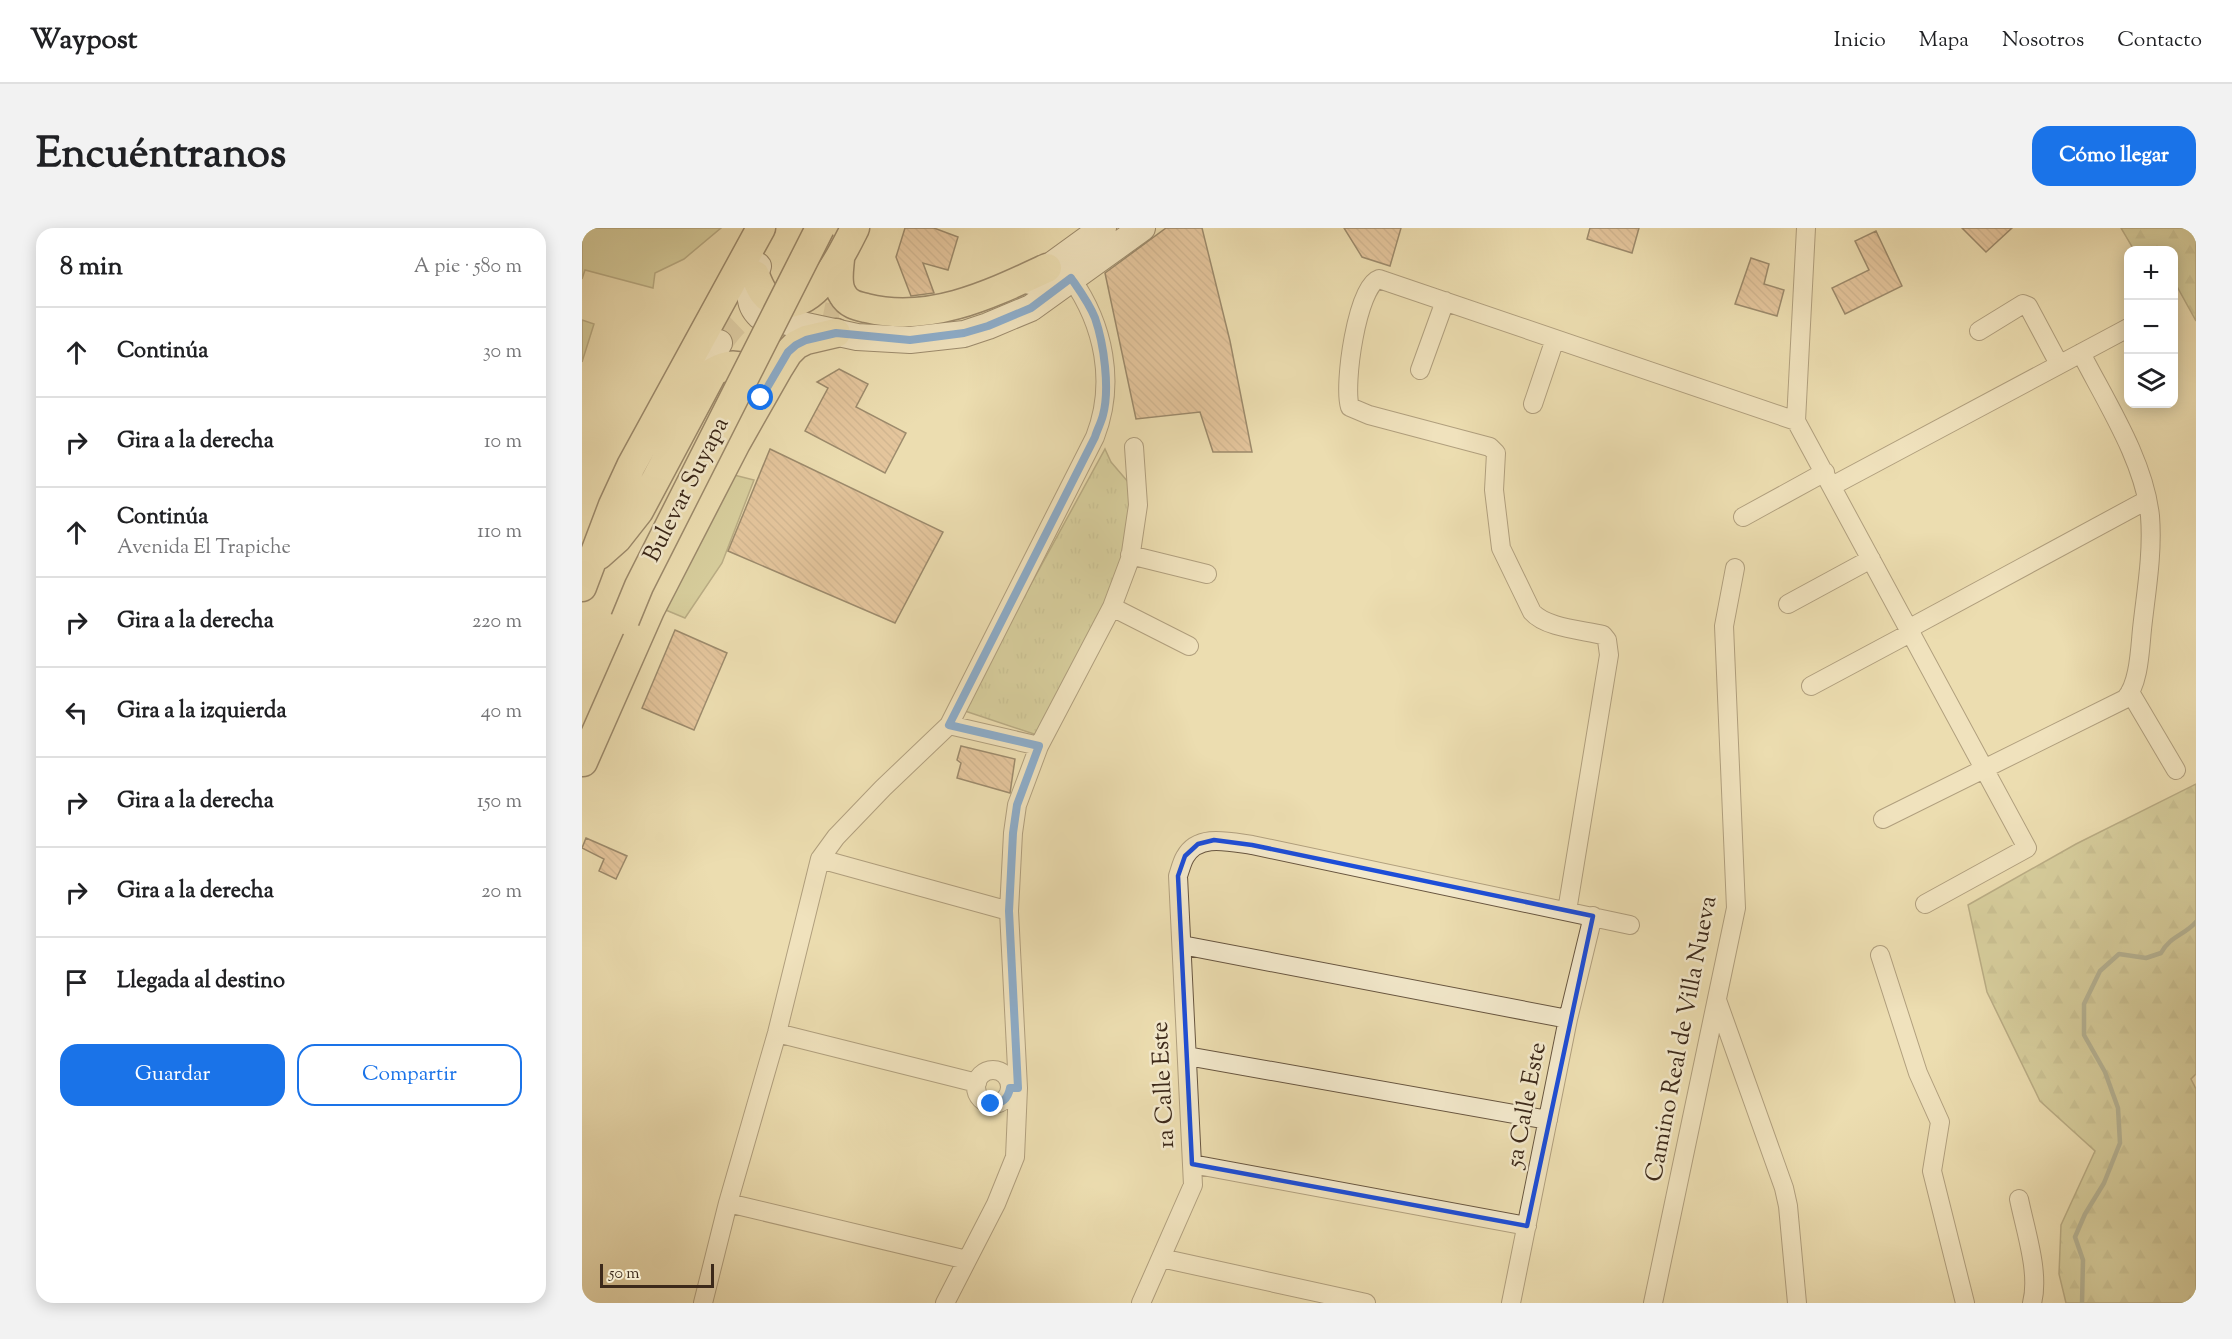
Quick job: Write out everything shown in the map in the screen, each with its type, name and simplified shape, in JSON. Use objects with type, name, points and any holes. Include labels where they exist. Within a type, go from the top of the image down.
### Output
[{"type":"main road","points":[[586,574],[631,466],[762,228]]},
{"type":"main road","points":[[770,228],[750,298],[754,310],[760,316],[838,326],[903,326],[956,320],[1059,273],[1142,228]]},
{"type":"main road","name":"Bulevar Suyapa","points":[[582,763],[613,647],[639,586],[820,228]]},
{"type":"main road","points":[[755,274],[764,294],[777,303],[797,302],[806,297],[840,259],[855,228]]},
{"type":"main road","points":[[1059,273],[1102,228]]},
{"type":"main road","points":[[840,259],[839,284],[846,300],[855,305],[878,311],[910,311],[961,303],[1059,273],[1070,272],[1074,261],[1118,228]]},
{"type":"main road","points":[[582,763],[650,610],[761,398],[788,352],[796,345],[838,326]]},
{"type":"main road","points":[[602,536],[639,487],[706,362],[719,343]]},
{"type":"main road","points":[[586,574],[639,511],[713,372],[732,364],[742,366],[751,371],[757,379],[761,398]]},
{"type":"main road","points":[[582,729],[613,647]]},
{"type":"street","points":[[1806,228],[1796,421],[1911,630],[2027,849],[1925,904]]},
{"type":"street","points":[[703,1303],[728,1203],[777,1033],[820,859],[836,837],[883,788],[949,725],[1095,437],[1103,416],[1106,373],[1095,320],[1086,299],[1059,273]]},
{"type":"street","points":[[1630,925],[1567,911],[1610,655],[1607,640],[1603,635],[1538,618],[1532,612],[1501,548],[1494,490],[1496,453],[1490,447],[1362,413],[1350,407],[1348,399],[1350,351],[1355,328],[1374,280],[1378,279],[1796,421]]},
{"type":"street","points":[[1420,370],[1444,302]]},
{"type":"street","points":[[1979,331],[2023,304],[2028,306],[2058,364]]},
{"type":"street","points":[[1743,517],[1829,479],[2124,330]]},
{"type":"street","points":[[1533,404],[1555,339]]},
{"type":"street","points":[[1882,819],[2125,699],[2130,692],[2140,651],[2151,550],[2147,500],[2131,452],[2080,353]]},
{"type":"street","points":[[945,1303],[996,1204],[1015,1157],[1009,911],[1013,833],[1017,805],[1039,746],[1112,608],[1130,555],[1138,505],[1134,447]]},
{"type":"street","points":[[1811,686],[2147,500]]},
{"type":"street","points":[[1130,555],[1207,574]]},
{"type":"street","points":[[1788,604],[1871,559]]},
{"type":"street","name":"Camino Real de Villa Nueva","points":[[1653,1303],[1718,1000],[1737,900],[1724,633],[1726,608],[1735,568]]},
{"type":"street","points":[[1112,608],[1189,646]]},
{"type":"street","points":[[2130,692],[2176,770]]},
{"type":"street","points":[[949,725],[1039,746]]},
{"type":"street","name":"1a Calle Este","points":[[1141,1303],[1192,1185],[1178,876],[1185,856],[1198,844],[1214,840],[1252,845],[1567,911]]},
{"type":"street","points":[[820,859],[1009,911]]},
{"type":"street","name":"5a Calle Este","points":[[1511,1303],[1568,1019],[1593,916]]},
{"type":"street","points":[[1182,945],[1568,1019]]},
{"type":"street","points":[[1880,955],[1918,1073],[1940,1122],[1932,1171],[1965,1303]]},
{"type":"street","points":[[1718,1000],[1787,1197],[1797,1303]]},
{"type":"street","points":[[777,1033],[977,1083]]},
{"type":"street","points":[[1187,1056],[1548,1120]]},
{"type":"street","points":[[993,1070],[999,1071],[1008,1078],[1014,1088],[1006,1099],[997,1104],[991,1104],[978,1094],[977,1083],[983,1074],[993,1070]]},
{"type":"street","points":[[1192,1164],[1527,1226]]},
{"type":"street","points":[[2019,1199],[2033,1270],[2035,1289],[2032,1303]]},
{"type":"street","points":[[728,1203],[967,1260]]},
{"type":"street","points":[[1161,1258],[1366,1303]]},
{"type":"highlighted area","points":[[1214,840],[1252,845],[1593,916],[1527,1226],[1192,1164],[1178,876],[1185,856],[1198,844]]},
{"type":"green space","points":[[582,228],[721,228],[684,259],[655,273],[653,288],[585,270],[582,279]]},
{"type":"green space","points":[[2121,228],[2196,228],[2196,321],[2178,288],[2178,246],[2132,246]]},
{"type":"green space","points":[[582,320],[594,324],[582,362]]},
{"type":"green space","points":[[1105,449],[1111,462],[1129,483],[1130,505],[1125,553],[1114,589],[1037,735],[962,710]]},
{"type":"green space","points":[[730,474],[754,480],[722,563],[685,618],[661,608]]},
{"type":"green space","points":[[2196,784],[2196,1074],[2191,1079],[2196,1089],[2196,1303],[2066,1303],[2059,1274],[2061,1225],[2095,1151],[2040,1101],[1987,992],[1968,905],[2076,844]]},
{"type":"building","points":[[905,228],[934,228],[958,237],[948,270],[923,263],[934,293],[911,296],[896,257]]},
{"type":"building","points":[[1166,228],[1202,228],[1230,341],[1252,452],[1213,452],[1200,412],[1136,419],[1105,273]]},
{"type":"building","points":[[1344,228],[1401,228],[1390,266],[1362,257]]},
{"type":"building","points":[[1590,228],[1639,228],[1632,253],[1587,239]]},
{"type":"building","points":[[1962,228],[2012,228],[1986,252]]},
{"type":"building","points":[[1876,231],[1902,286],[1845,314],[1832,288],[1869,270],[1855,241]]},
{"type":"building","points":[[1751,258],[1769,264],[1764,284],[1784,290],[1777,316],[1735,304]]},
{"type":"building","points":[[839,369],[868,384],[856,407],[906,433],[885,473],[805,431],[828,388],[817,382]]},
{"type":"building","points":[[770,449],[943,532],[895,623],[728,551]]},
{"type":"building","points":[[675,630],[727,653],[694,730],[642,708]]},
{"type":"building","points":[[961,746],[1015,759],[1010,793],[957,778],[961,763],[957,760]]},
{"type":"building","points":[[586,838],[627,856],[616,879],[599,871],[604,859],[582,848]]},
{"type":"waterway","points":[[2082,1303],[2083,1260],[2075,1237],[2085,1214],[2104,1183],[2120,1143],[2118,1108],[2105,1072],[2084,1035],[2084,1004],[2100,971],[2119,954],[2146,958],[2161,953],[2173,939],[2196,922]]},
{"type":"tunnel","points":[[719,343],[741,319],[760,311],[783,309],[839,318]]},
{"type":"route","points":[[761,398],[788,352],[806,340],[836,333],[857,337],[910,340],[940,338],[964,333],[988,326],[1031,308],[1071,278],[1086,299],[1095,320],[1106,373],[1103,416],[1095,437],[949,725],[1039,746],[1017,805],[1013,833],[1009,911],[1018,1088],[1010,1088],[1006,1099],[997,1104],[991,1104]]}]
